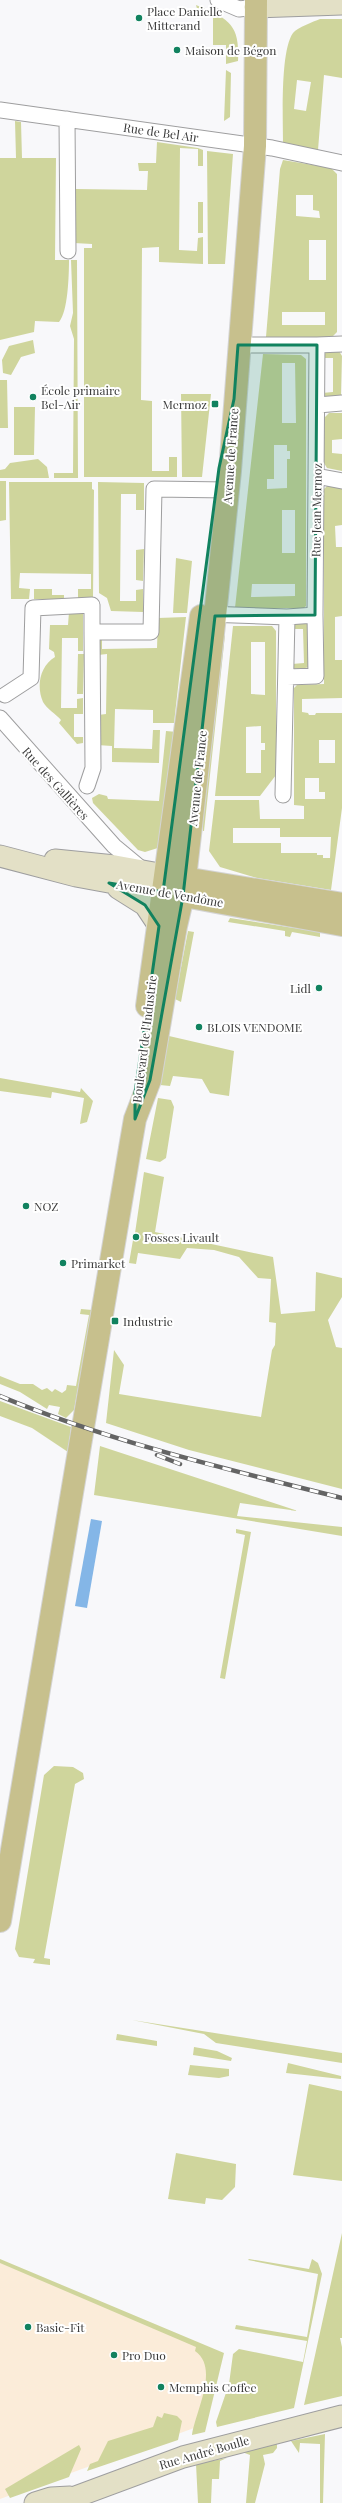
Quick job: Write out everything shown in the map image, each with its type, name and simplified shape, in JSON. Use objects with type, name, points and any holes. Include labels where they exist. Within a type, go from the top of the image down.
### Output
[{"type":"main road","name":"Avenue de France","points":[[174,885],[234,399],[255,146],[255,3]]},
{"type":"main road","name":"Avenue de Vendôme","points":[[174,885],[342,904]]},
{"type":"main road","name":"Avenue de Vendôme","points":[[174,885],[342,925]]},
{"type":"main road","name":"Boulevard de l'Industrie","points":[[135,1119],[134,1093],[158,926],[174,885]]},
{"type":"main road","name":"Boulevard de l'Industrie","points":[[135,1119],[150,1080],[176,926],[174,885]]},
{"type":"main road","points":[[0,1921],[135,1119]]},
{"type":"street","points":[[218,0],[239,9],[255,3],[342,4]]},
{"type":"street","name":"Rue de Bel Air","points":[[0,110],[255,146],[342,163]]},
{"type":"street","points":[[67,119],[68,251]]},
{"type":"street","points":[[238,345],[342,344]]},
{"type":"street","name":"Rue Jean Mermoz","points":[[287,677],[316,676],[317,345]]},
{"type":"street","points":[[318,405],[342,403]]},
{"type":"street","points":[[316,476],[342,480]]},
{"type":"street","points":[[92,632],[151,632],[154,489],[222,490]]},
{"type":"street","points":[[6,695],[31,678],[33,608],[92,605],[93,768],[88,786]]},
{"type":"street","points":[[208,615],[287,617],[315,615]]},
{"type":"street","points":[[283,795],[287,677],[287,617]]},
{"type":"street","name":"Rue des Gallières","points":[[0,718],[112,865]]},
{"type":"street","name":"Avenue de Vendôme","points":[[0,856],[112,865],[144,871],[174,885]]},
{"type":"street","points":[[112,865],[145,905],[158,926]]},
{"type":"street","name":"Avenue de Vendôme","points":[[112,865],[174,885]]},
{"type":"street","name":"Rue André Boulle","points":[[36,2503],[51,2498],[64,2500],[183,2456],[342,2416]]},
{"type":"highlighted area","points":[[238,345],[317,345],[315,615],[215,616],[183,896],[150,1080],[135,1119],[135,1093],[159,926],[145,905],[109,883],[163,892],[219,468],[234,399]]},
{"type":"shaded area","points":[[0,2261],[221,2353],[205,2424],[0,2499]]},
{"type":"green space","points":[[196,5],[216,14],[230,24],[237,38],[238,61],[226,64],[226,45],[213,45],[213,17],[199,16]]},
{"type":"green space","points":[[320,19],[342,19],[342,78],[324,75],[318,150],[283,143],[283,86],[286,54],[293,33]],"holes":[[[297,80],[311,82],[306,111],[294,109]]]},
{"type":"green space","points":[[226,70],[231,73],[230,117],[224,121]]},
{"type":"green space","points":[[15,121],[21,122],[22,158],[56,158],[55,260],[69,260],[68,284],[66,302],[59,322],[35,321],[34,332],[0,340],[0,158],[16,158]]},
{"type":"green space","points":[[157,142],[198,148],[203,150],[203,166],[198,166],[198,149],[180,148],[179,250],[197,251],[198,238],[203,237],[203,264],[159,262],[159,247],[142,248],[141,400],[152,401],[152,471],[169,471],[169,457],[177,457],[177,477],[84,477],[84,248],[92,248],[92,244],[74,243],[76,189],[147,190],[148,171],[139,171],[138,163],[156,163]]},
{"type":"green space","points":[[207,151],[233,154],[225,264],[208,264]]},
{"type":"green space","points":[[283,160],[331,168],[337,174],[337,332],[332,337],[266,337],[280,169]],"holes":[[[296,195],[313,195],[313,210],[319,211],[320,218],[296,216]],[[309,240],[326,240],[326,280],[309,280]],[[282,312],[325,312],[325,325],[282,325]]]},
{"type":"green space","points":[[198,202],[203,202],[203,233],[198,233]]},
{"type":"green space","points":[[71,260],[77,260],[78,478],[54,478],[54,473],[73,473],[74,339],[70,326],[73,313]]},
{"type":"green space","points":[[33,340],[35,353],[21,357],[11,375],[3,373],[2,360],[9,346]]},
{"type":"green space","points":[[339,351],[342,356],[341,395],[340,398],[324,398],[322,393],[333,392],[333,358],[322,358],[326,352]]},
{"type":"green space","points":[[263,354],[301,355],[306,359],[306,606],[304,608],[235,608]],"holes":[[[282,363],[295,363],[296,423],[282,423]],[[274,445],[287,445],[287,451],[290,451],[290,459],[287,459],[287,488],[267,489],[267,479],[274,479]],[[282,510],[295,510],[295,553],[282,553]],[[252,584],[295,584],[295,596],[251,597]]]},
{"type":"green space","points":[[0,380],[7,380],[8,428],[0,428]]},
{"type":"green space","points":[[181,394],[211,394],[202,477],[182,477]]},
{"type":"green space","points":[[14,407],[35,407],[34,455],[14,455]]},
{"type":"green space","points":[[329,413],[342,413],[342,439],[332,440],[332,453],[342,454],[342,471],[327,468],[324,463],[324,418]]},
{"type":"green space","points":[[38,459],[47,467],[49,478],[0,478],[0,470],[5,469],[10,463]]},
{"type":"green space","points":[[0,481],[6,481],[6,520],[0,521]]},
{"type":"green space","points":[[9,482],[92,482],[92,489],[94,490],[93,599],[78,599],[78,589],[91,589],[91,574],[20,573],[19,588],[30,589],[29,599],[11,599]]},
{"type":"green space","points":[[98,482],[144,483],[144,510],[136,510],[136,494],[121,494],[120,601],[136,601],[136,590],[143,589],[143,612],[111,611],[107,598],[99,593]]},
{"type":"green space","points":[[329,484],[342,486],[342,525],[335,526],[336,547],[342,547],[342,616],[335,617],[335,660],[342,660],[342,698],[302,699],[302,712],[308,713],[309,715],[315,715],[316,713],[342,713],[342,808],[331,890],[257,878],[220,867],[209,851],[215,800],[259,800],[260,819],[304,819],[304,806],[294,805],[294,688],[297,685],[324,684],[324,489]],"holes":[[[319,740],[335,740],[335,763],[319,763]],[[305,778],[319,778],[319,792],[325,792],[325,799],[305,799]],[[233,828],[280,828],[280,837],[331,837],[330,858],[323,858],[323,855],[317,855],[317,853],[281,853],[281,843],[233,843]]]},
{"type":"green space","points":[[144,549],[143,581],[136,580],[136,550]]},
{"type":"green space","points":[[176,558],[192,561],[187,613],[173,613]]},
{"type":"green space","points":[[34,589],[52,589],[52,595],[64,595],[64,599],[34,599]]},
{"type":"green space","points":[[69,612],[83,612],[83,651],[78,651],[78,638],[62,638],[61,708],[77,708],[77,699],[83,698],[83,714],[74,714],[74,737],[83,737],[83,743],[77,744],[59,723],[61,720],[45,705],[40,689],[43,671],[55,657],[54,652],[49,649],[50,625],[68,625]]},
{"type":"green space","points":[[186,617],[174,723],[153,723],[153,710],[115,709],[114,748],[152,749],[153,730],[160,730],[159,763],[112,762],[112,746],[97,745],[98,715],[106,714],[107,654],[98,655],[98,641],[102,638],[102,649],[157,648],[158,618]]},
{"type":"green space","points":[[307,623],[309,625],[310,667],[295,670],[292,664],[304,663],[303,629],[292,629],[294,624]]},
{"type":"green space","points":[[233,626],[272,626],[276,631],[276,775],[260,796],[215,796]],"holes":[[[251,642],[265,642],[265,695],[251,694]],[[261,726],[261,743],[265,743],[265,750],[261,750],[261,773],[246,773],[246,727]]]},
{"type":"green space","points":[[225,635],[203,831],[202,820],[222,637]]},
{"type":"green space","points":[[78,654],[84,654],[83,694],[77,694]]},
{"type":"green space","points":[[166,731],[177,732],[161,847],[145,852],[138,850],[93,803],[92,798],[99,794],[107,796],[108,799],[159,801]]},
{"type":"green space","points":[[230,918],[320,932],[320,937],[292,932],[290,937],[285,936],[285,931],[228,922]]},
{"type":"green space","points":[[188,931],[194,932],[181,1002],[175,999]]},
{"type":"green space","points":[[169,1036],[234,1051],[229,1096],[210,1093],[202,1079],[173,1076],[170,1086],[160,1085]]},
{"type":"green space","points":[[0,1078],[80,1092],[81,1088],[93,1101],[87,1122],[80,1124],[84,1098],[52,1092],[51,1098],[0,1091]]},
{"type":"green space","points":[[158,1098],[171,1100],[174,1107],[166,1158],[160,1162],[146,1159]]},
{"type":"green space","points":[[144,1172],[164,1177],[155,1232],[273,1257],[281,1314],[315,1311],[316,1272],[342,1278],[342,1297],[328,1320],[336,1347],[342,1348],[342,1489],[189,1450],[106,1423],[114,1350],[124,1365],[119,1394],[261,1417],[272,1350],[275,1345],[276,1323],[269,1322],[271,1279],[258,1278],[239,1257],[214,1250],[187,1248],[180,1259],[138,1253],[136,1264],[129,1263],[133,1240],[137,1240],[138,1234],[135,1233]]},
{"type":"green space","points":[[81,1309],[92,1310],[74,1410],[66,1418],[58,1414],[60,1407],[49,1405],[47,1409],[20,1392],[0,1384],[0,1376],[20,1384],[33,1384],[42,1390],[47,1388],[52,1392],[55,1389],[62,1393],[66,1390],[67,1385],[76,1386],[89,1315],[80,1314]]},
{"type":"green space","points":[[0,1401],[71,1427],[68,1452],[32,1428],[0,1416]]},
{"type":"green space","points":[[100,1446],[298,1511],[240,1503],[237,1516],[342,1527],[342,1536],[94,1495]]},
{"type":"green space","points":[[236,1529],[251,1532],[225,1679],[220,1678],[245,1535],[236,1533]]},
{"type":"green space","points":[[54,1766],[73,1767],[83,1773],[84,1779],[75,1784],[44,1958],[50,1959],[50,1965],[33,1963],[35,1959],[19,1957],[15,1949],[44,1775]]},
{"type":"green space","points":[[132,2020],[342,2053],[342,2063],[216,2043],[204,2034]]},
{"type":"green space","points":[[117,2034],[157,2041],[157,2046],[116,2040]]},
{"type":"green space","points":[[194,2047],[217,2051],[232,2058],[231,2061],[193,2055]]},
{"type":"green space","points":[[288,2063],[341,2076],[341,2079],[286,2073]]},
{"type":"green space","points":[[190,2065],[229,2069],[229,2076],[219,2078],[188,2075]]},
{"type":"green space","points":[[309,2084],[342,2091],[342,2181],[293,2175]]},
{"type":"green space","points":[[176,2153],[236,2164],[235,2187],[222,2200],[206,2198],[205,2204],[168,2199]]},
{"type":"green space","points":[[342,2233],[342,2338],[340,2338],[342,2347],[342,2396],[304,2405]]},
{"type":"green space","points":[[0,2259],[224,2353],[205,2432],[192,2435],[206,2379],[206,2368],[202,2359],[195,2351],[196,2347],[0,2263]]},
{"type":"green space","points":[[312,2259],[318,2263],[322,2274],[294,2408],[217,2427],[216,2422],[229,2384],[233,2354],[239,2349],[303,2362],[307,2341],[235,2329],[236,2325],[307,2337],[318,2274],[248,2260],[309,2269]]},
{"type":"green space","points":[[164,2413],[177,2416],[182,2421],[178,2440],[87,2471],[90,2464],[98,2461],[108,2441],[153,2427],[157,2416],[162,2418]]},
{"type":"green space","points":[[325,2434],[323,2503],[320,2503],[320,2444],[300,2443],[299,2453],[291,2441]]},
{"type":"green space","points":[[277,2444],[277,2448],[273,2453],[263,2455],[265,2464],[255,2503],[246,2503],[250,2455],[242,2452]]},
{"type":"green space","points":[[79,2445],[81,2449],[69,2477],[10,2498],[5,2489]]},
{"type":"green space","points":[[227,2458],[220,2461],[219,2479],[212,2479],[211,2503],[198,2503],[196,2464]]},
{"type":"water","points":[[91,1519],[102,1521],[87,1608],[75,1606]]},
{"type":"railway","points":[[0,1396],[126,1441],[212,1465],[342,1498]]},
{"type":"railway","points":[[157,1455],[180,1464]]},
{"type":"place","name":"Place Danielle Mitterand","points":[[139,18]]},
{"type":"place","name":"Maison de Bégon","points":[[177,50]]},
{"type":"place","name":"École primaire Bel-Air","points":[[33,397]]},
{"type":"place","name":"Mermoz","points":[[215,404]]},
{"type":"place","name":"Lidl","points":[[319,988]]},
{"type":"place","name":"BLOIS VENDOME","points":[[199,1027]]},
{"type":"place","name":"NOZ","points":[[26,1206]]},
{"type":"place","name":"Fosses Livault","points":[[136,1237]]},
{"type":"place","name":"Primarket","points":[[63,1263]]},
{"type":"place","name":"Industrie","points":[[115,1321]]},
{"type":"place","name":"Basic-Fit","points":[[28,2327]]},
{"type":"place","name":"Pro Duo","points":[[114,2355]]},
{"type":"place","name":"Memphis Coffee","points":[[161,2387]]}]
